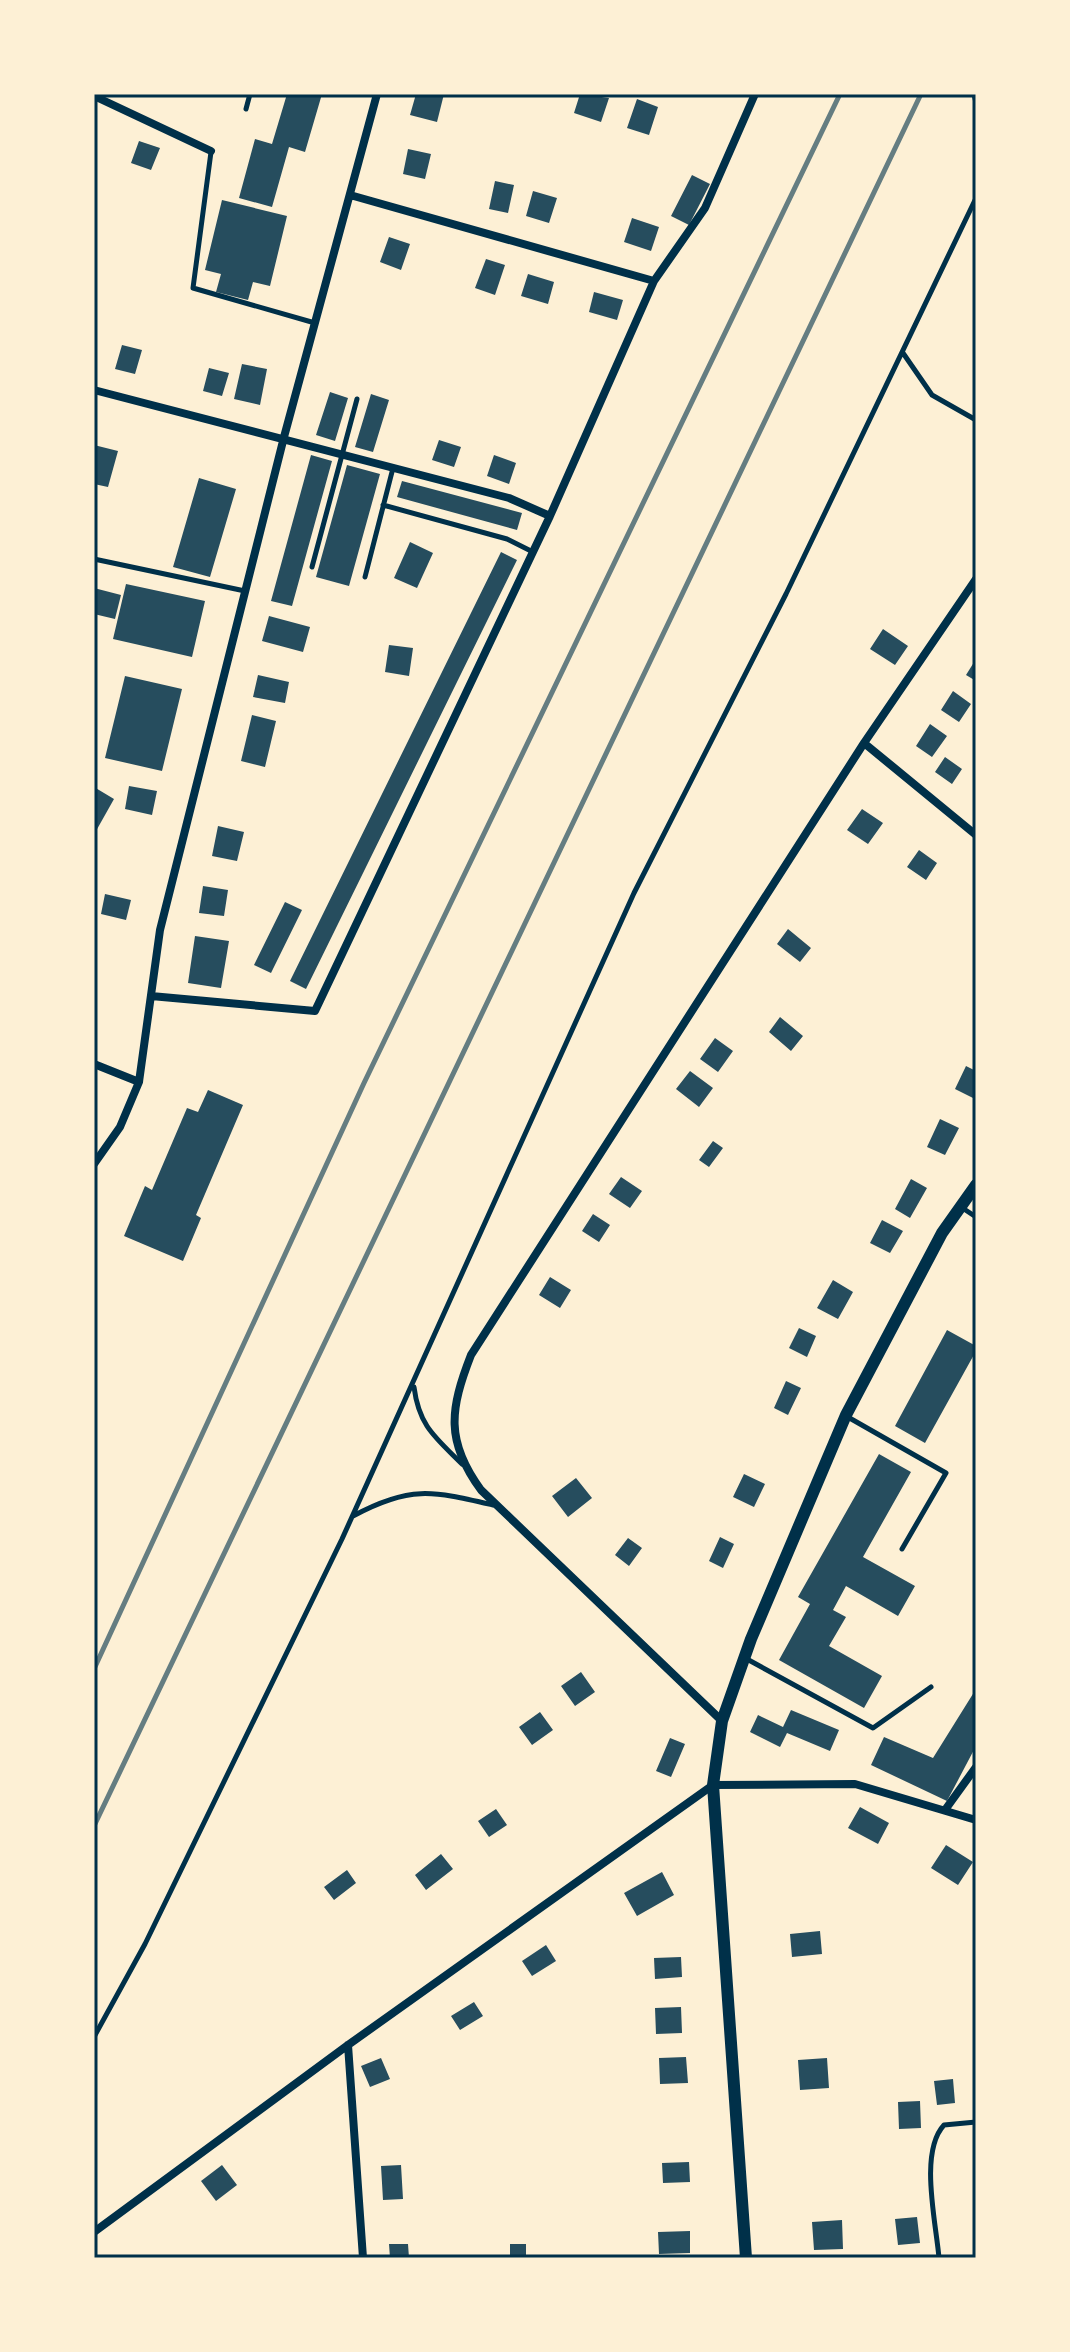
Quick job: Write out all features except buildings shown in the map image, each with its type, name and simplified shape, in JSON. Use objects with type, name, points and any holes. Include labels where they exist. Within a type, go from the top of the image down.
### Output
[{"type":"street","points":[[94,1164],[120,1127],[139,1082],[160,930],[284,437],[377,94]]},
{"type":"street","points":[[151,996],[315,1011],[550,516],[654,281],[705,208],[755,94]]},
{"type":"street","points":[[94,96],[211,151]]},
{"type":"street","points":[[350,195],[654,281]]},
{"type":"street","points":[[94,390],[509,498],[550,516]]},
{"type":"street","points":[[722,1721],[498,1506],[462,1464],[453,1429],[458,1387],[471,1355],[864,743],[976,579]]},
{"type":"street","points":[[864,743],[976,835]]},
{"type":"street","points":[[94,1064],[139,1082]]},
{"type":"street","points":[[746,2258],[713,1785],[722,1721],[744,1658],[846,1415],[942,1233],[976,1185]]},
{"type":"street","points":[[945,1810],[976,1767]]},
{"type":"street","points":[[94,2232],[348,2045],[713,1785],[855,1784],[976,1820]]},
{"type":"street","points":[[348,2045],[363,2258]]},
{"type":"lane","points":[[246,109],[250,94]]},
{"type":"lane","points":[[974,94],[976,103]]},
{"type":"lane","points":[[211,151],[193,288],[315,323]]},
{"type":"lane","points":[[94,2037],[145,1944],[353,1516],[634,893],[786,594],[976,198]]},
{"type":"lane","points":[[902,352],[932,395],[976,420]]},
{"type":"lane","points":[[312,567],[357,399]]},
{"type":"lane","points":[[365,577],[393,468]]},
{"type":"lane","points":[[383,505],[507,539],[533,552]]},
{"type":"lane","points":[[94,559],[246,591]]},
{"type":"lane","points":[[961,1206],[976,1217]]},
{"type":"lane","points":[[413,1384],[417,1410],[424,1426],[462,1464]]},
{"type":"lane","points":[[846,1415],[946,1473],[902,1549]]},
{"type":"lane","points":[[353,1516],[379,1502],[427,1491],[498,1506]]},
{"type":"lane","points":[[744,1658],[873,1728],[931,1687]]},
{"type":"lane","points":[[939,2258],[930,2157],[934,2136],[944,2125],[976,2122]]},
{"type":"railway","points":[[94,1669],[364,1083],[840,94]]},
{"type":"railway","points":[[94,1826],[921,94]]}]
